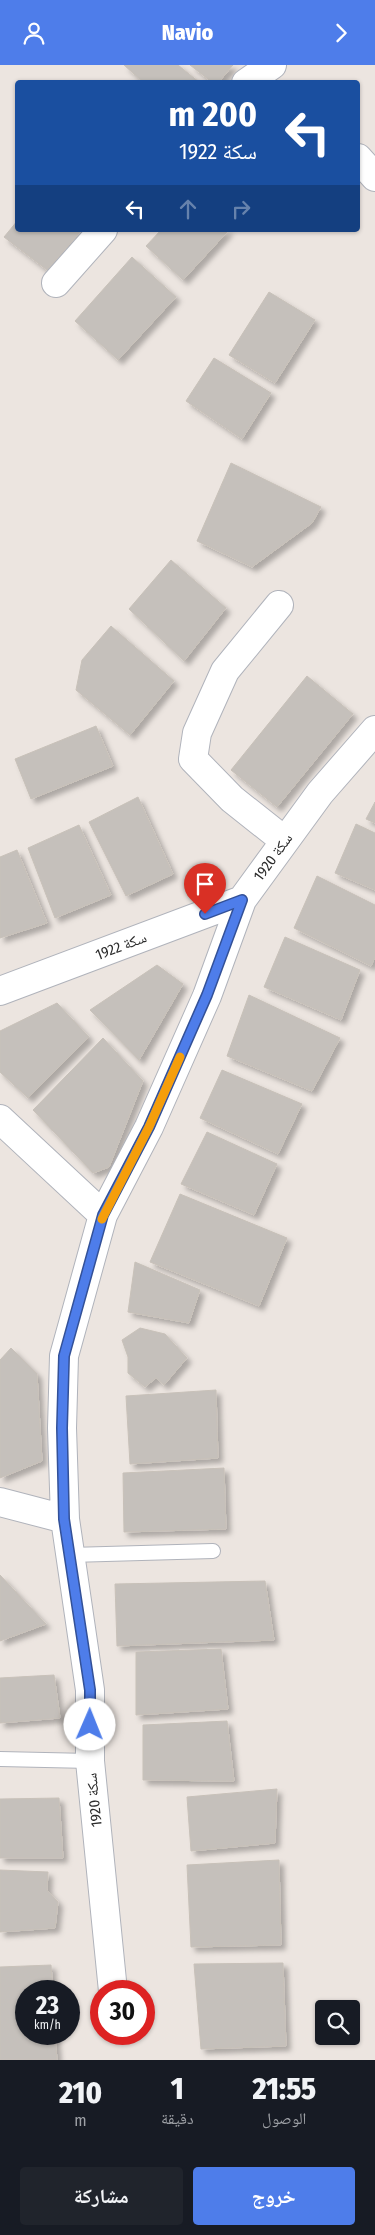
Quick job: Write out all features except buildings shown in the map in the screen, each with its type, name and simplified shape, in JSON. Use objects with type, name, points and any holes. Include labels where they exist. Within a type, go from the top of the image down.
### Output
[{"type":"street","points":[[254,80],[277,71]]},
{"type":"street","points":[[360,160],[375,177]]},
{"type":"street","points":[[56,283],[101,232]]},
{"type":"street","points":[[279,605],[226,671],[197,733],[193,759],[232,799],[285,841]]},
{"type":"street","name":"سكة 1920","points":[[112,1980],[90,1761],[90,1690],[64,1519],[62,1428],[64,1356],[103,1215],[149,1127],[184,1048],[207,995],[242,900],[320,793],[375,730]]},
{"type":"street","name":"سكة 1922","points":[[0,991],[242,900]]},
{"type":"street","points":[[0,1119],[103,1215]]},
{"type":"street","points":[[0,1502],[64,1519]]},
{"type":"lane","points":[[70,1555],[213,1551]]},
{"type":"lane","points":[[0,1759],[90,1761]]},
{"type":"slow traffic","points":[[102,1219],[149,1127],[180,1057]]},
{"type":"route","points":[[90,1725],[90,1690],[64,1519],[62,1428],[64,1356],[103,1215],[149,1127],[207,995],[242,900],[205,914]]}]
